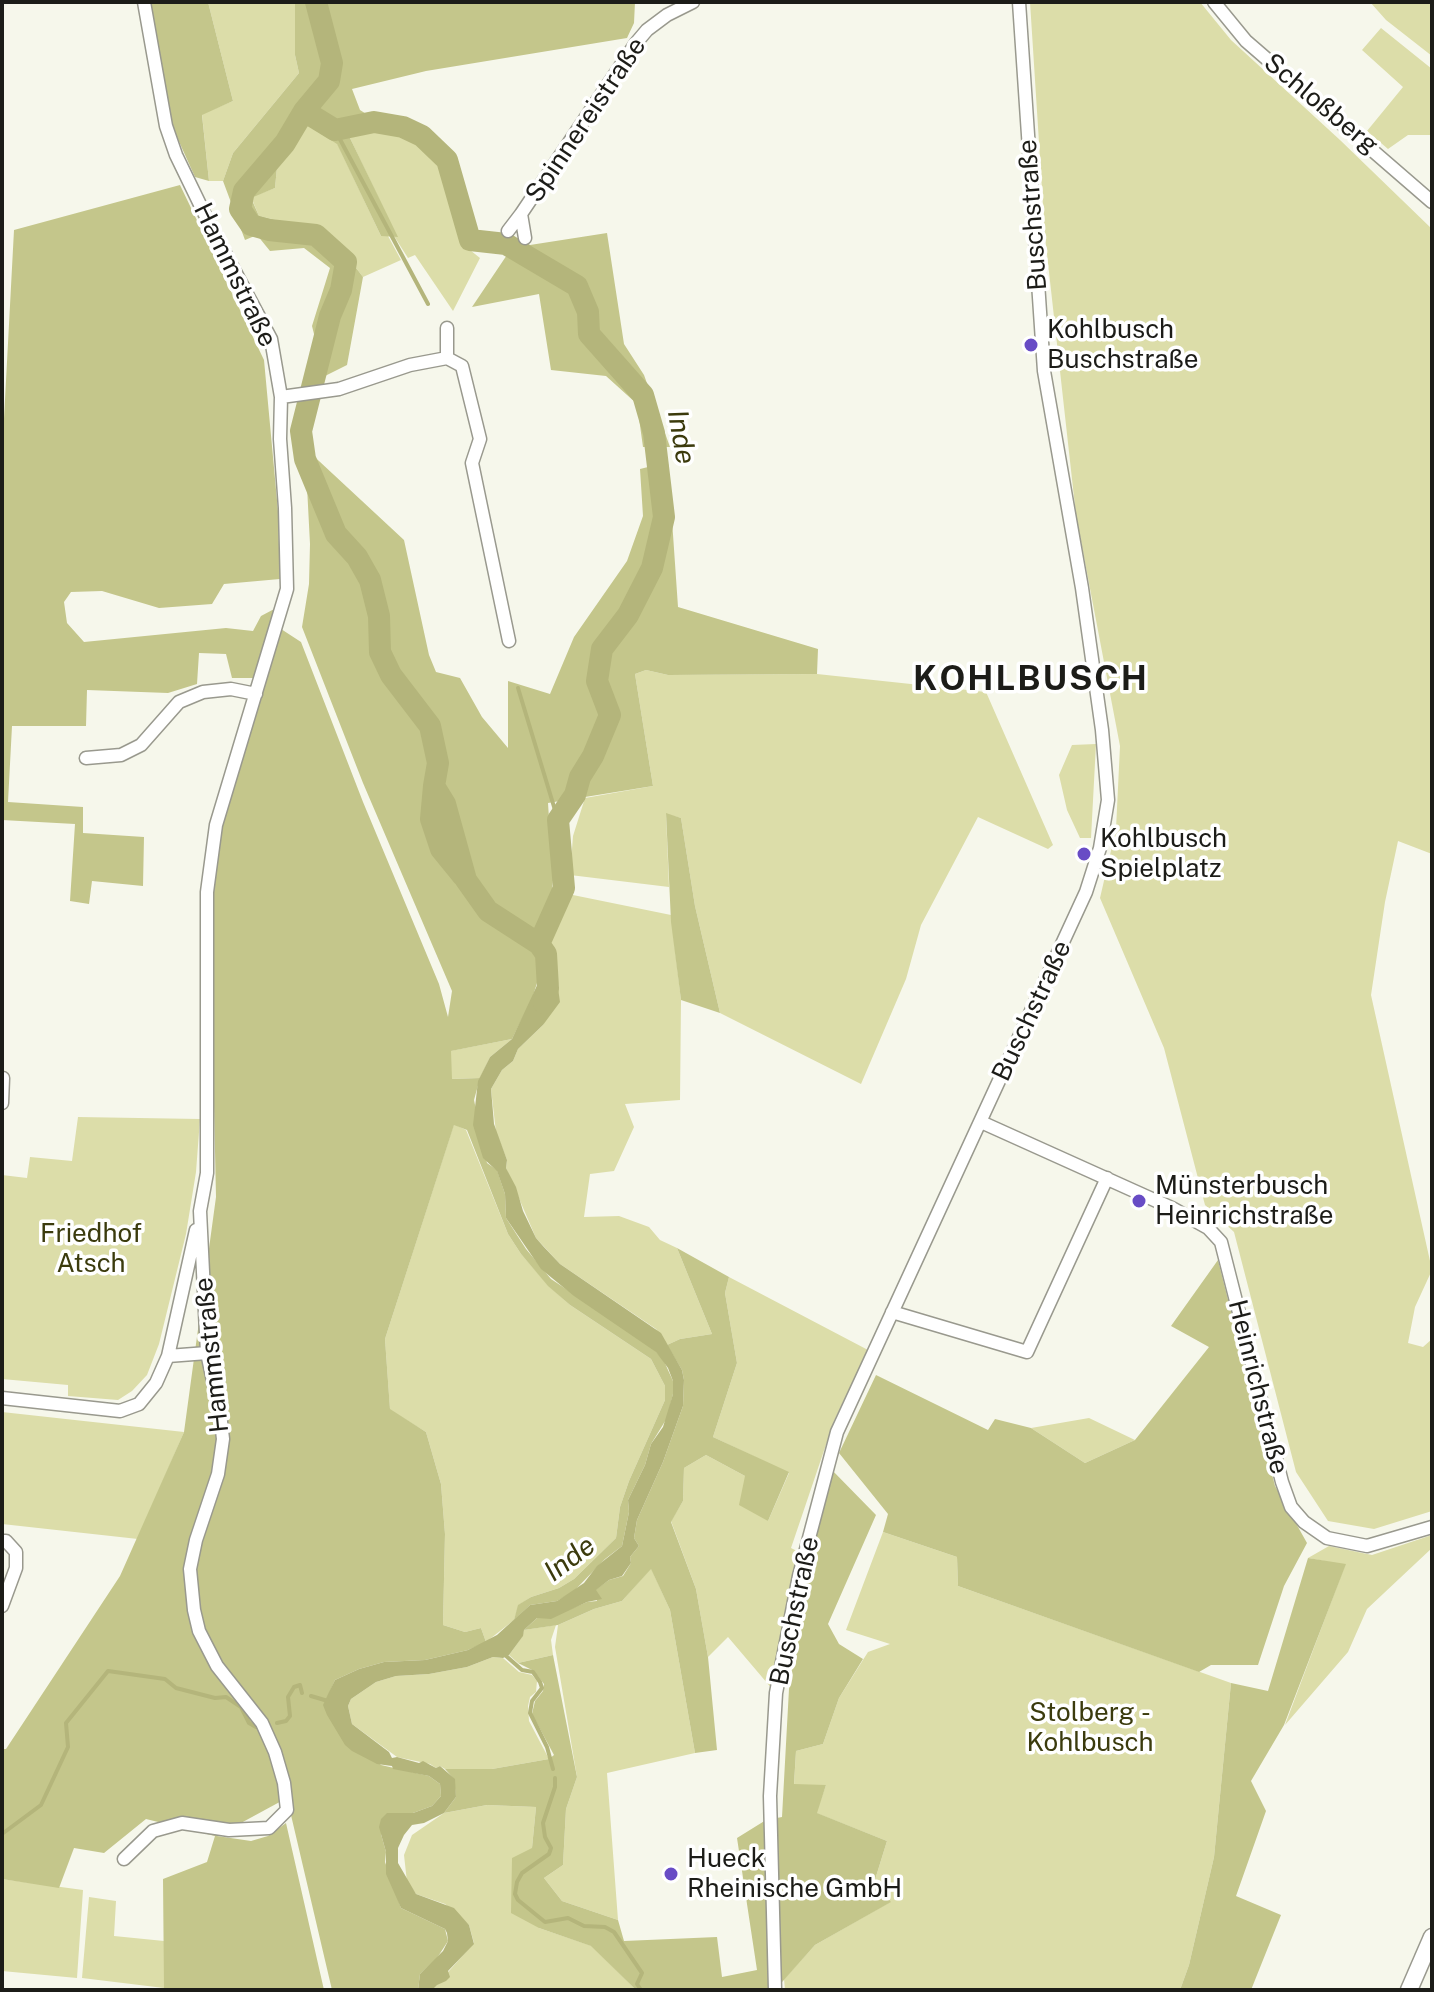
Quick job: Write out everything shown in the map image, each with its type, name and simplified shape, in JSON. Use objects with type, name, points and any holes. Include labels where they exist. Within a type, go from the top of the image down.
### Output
[{"type":"main road","points":[[1409,1990],[1432,1937]]},
{"type":"street","name":"Hammstraße","points":[[124,1859],[153,1831],[182,1823],[229,1830],[269,1828],[287,1810],[284,1783],[262,1723],[208,1652],[194,1610],[190,1569],[218,1474],[223,1439],[207,1353],[200,1211],[207,1173],[206,940],[211,856],[229,776],[287,589],[281,397],[271,339],[176,155],[166,126],[144,2]]},
{"type":"street","name":"Spinnereistraße","points":[[508,231],[636,43],[667,15],[693,2]]},
{"type":"street","name":"Buschstraße","points":[[775,1990],[770,1796],[776,1693],[799,1576],[837,1432],[1086,892],[1100,848],[1108,800],[1102,730],[1082,588],[1044,371],[1019,2]]},
{"type":"street","name":"Schloßberg","points":[[1214,2],[1246,41],[1432,202]]},
{"type":"street","name":"Spinnereistraße","points":[[521,214],[525,238]]},
{"type":"street","points":[[447,328],[447,358]]},
{"type":"street","points":[[281,397],[339,389],[410,365],[447,358],[462,366],[480,439],[472,463],[509,641]]},
{"type":"street","points":[[86,758],[121,755],[141,745],[165,714],[179,702],[203,692],[231,689],[256,694]]},
{"type":"street","points":[[2,1103],[3,1078]]},
{"type":"street","name":"Heinrichstraße","points":[[981,1122],[1195,1220],[1221,1242],[1282,1482],[1291,1507],[1304,1522],[1327,1538],[1367,1546],[1432,1527]]},
{"type":"street","points":[[892,1312],[1027,1352],[1107,1178]]},
{"type":"street","points":[[2,1398],[120,1411],[139,1404],[156,1383],[168,1356],[200,1211]]},
{"type":"street","points":[[168,1356],[207,1353]]},
{"type":"street","points":[[2,1541],[6,1541],[16,1552],[16,1568],[2,1606]]},
{"type":"green space","points":[[208,2],[295,2],[295,55],[299,73],[233,153],[223,181],[209,181],[202,114],[233,101]]},
{"type":"green space","points":[[1030,2],[1200,2],[1231,40],[1432,229],[1432,854],[1398,841],[1371,995],[1432,1270],[1415,1307],[1408,1343],[1423,1347],[1432,1339],[1432,1511],[1374,1529],[1328,1521],[1296,1472],[1234,1232],[1205,1205],[1164,1048],[1100,898],[1116,829],[1120,746],[1076,515],[1045,236]]},
{"type":"green space","points":[[1370,2],[1432,2],[1432,56],[1386,20]]},
{"type":"green space","points":[[1381,28],[1432,69],[1432,135],[1408,135],[1388,149],[1367,131],[1403,87],[1362,50]]},
{"type":"green space","points":[[304,123],[337,143],[381,236],[388,236],[401,260],[363,277],[337,243],[302,226],[259,216],[251,197],[275,188],[277,167]]},
{"type":"green space","points":[[370,125],[391,128],[419,140],[444,161],[465,246],[480,258],[453,311],[415,255],[408,258],[394,236],[397,237],[349,136],[368,131]]},
{"type":"green space","points":[[646,670],[668,675],[817,674],[986,692],[1053,845],[1048,849],[978,817],[921,925],[906,979],[861,1084],[720,1013],[695,906],[681,818],[666,814],[669,887],[570,875],[573,836],[585,798],[653,786],[635,674]]},
{"type":"green space","points":[[1096,744],[1091,838],[1080,838],[1067,810],[1059,775],[1072,745]]},
{"type":"green space","points":[[568,894],[671,915],[681,1000],[680,1100],[625,1104],[634,1127],[614,1171],[590,1174],[584,1217],[619,1216],[649,1227],[660,1240],[677,1248],[712,1334],[680,1339],[667,1345],[656,1329],[560,1264],[536,1238],[506,1168],[507,1160],[496,1132],[491,1089],[502,1070],[513,1061],[518,1049],[543,1025],[559,987],[549,950],[550,936],[564,914]]},
{"type":"green space","points":[[512,1039],[490,1057],[480,1078],[451,1079],[450,1051]]},
{"type":"green space","name":"Friedhof Atsch","points":[[78,1117],[200,1119],[196,1172],[186,1234],[159,1344],[147,1375],[118,1400],[68,1396],[68,1385],[2,1379],[2,1175],[27,1178],[30,1157],[72,1161]]},
{"type":"green space","points":[[454,1124],[466,1130],[508,1234],[521,1254],[570,1305],[651,1359],[665,1386],[665,1400],[620,1507],[616,1538],[574,1579],[519,1605],[514,1620],[486,1642],[481,1628],[465,1632],[443,1625],[445,1534],[441,1484],[426,1432],[390,1410],[385,1339]]},
{"type":"green space","points":[[729,1277],[868,1350],[834,1421],[791,1548],[801,1553],[773,1690],[728,1637],[708,1657],[696,1589],[671,1521],[683,1501],[684,1468],[706,1455],[745,1476],[768,1521],[789,1473],[713,1437],[737,1363],[725,1293]]},
{"type":"green space","points":[[2,1412],[184,1432],[138,1539],[2,1524]]},
{"type":"green space","points":[[1089,1418],[1135,1440],[1085,1463],[1031,1428]]},
{"type":"green space","name":"Stolberg - Kohlbusch","points":[[883,1532],[957,1557],[958,1586],[1231,1683],[1214,1857],[1189,1965],[1180,1990],[785,1990],[784,1979],[815,1945],[890,1902],[874,1883],[887,1841],[816,1813],[826,1785],[794,1785],[796,1751],[823,1744],[839,1698],[868,1652],[890,1644],[846,1630]]},
{"type":"green space","points":[[1432,1535],[1432,1548],[1367,1609],[1348,1652],[1285,1725],[1345,1565],[1308,1558],[1329,1546],[1372,1555]]},
{"type":"green space","points":[[651,1568],[670,1610],[695,1753],[607,1773],[618,1920],[562,1901],[544,1878],[563,1865],[566,1809],[577,1777],[555,1647],[558,1625],[622,1601]]},
{"type":"green space","points":[[556,1625],[551,1640],[553,1655],[518,1663],[509,1655],[524,1630]]},
{"type":"green space","points":[[493,1657],[503,1658],[519,1672],[532,1675],[537,1681],[536,1692],[530,1697],[528,1706],[529,1721],[549,1759],[492,1769],[436,1768],[397,1757],[352,1724],[348,1706],[351,1699],[376,1682],[396,1676],[467,1667]]},
{"type":"green space","points":[[487,1805],[536,1807],[532,1848],[539,1928],[592,1946],[636,1990],[432,1990],[474,1943],[469,1925],[445,1904],[416,1894],[407,1882],[404,1855],[412,1835],[444,1813]]},
{"type":"green space","points":[[2,1879],[83,1890],[77,1978],[2,1971]]},
{"type":"green space","points":[[89,1897],[116,1901],[114,1936],[164,1941],[164,1988],[82,1978]]},
{"type":"shaded area","points":[[149,2],[208,2],[233,101],[202,115],[209,181],[195,177],[172,126]]},
{"type":"shaded area","points":[[295,2],[635,2],[634,23],[627,38],[426,71],[352,89],[360,110],[371,117],[368,131],[349,136],[398,237],[381,236],[337,144],[304,123],[277,167],[275,188],[251,198],[259,216],[302,226],[337,243],[363,277],[347,365],[307,385],[315,338],[312,326],[330,268],[304,248],[270,251],[257,235],[245,240],[223,181],[233,153],[299,73],[295,55]]},
{"type":"shaded area","points":[[180,185],[264,360],[278,511],[280,579],[224,584],[212,604],[159,608],[102,591],[71,592],[64,602],[67,623],[84,642],[226,628],[253,631],[261,616],[278,607],[255,678],[232,678],[226,654],[199,653],[197,684],[168,693],[87,690],[86,726],[12,726],[8,802],[83,807],[83,833],[144,837],[143,886],[92,881],[89,904],[70,901],[75,824],[2,820],[2,456],[14,230]]},
{"type":"shaded area","points":[[607,233],[624,344],[644,375],[670,447],[643,447],[637,404],[606,376],[551,370],[539,294],[472,307],[519,237],[530,245]]},
{"type":"shaded area","points":[[305,448],[404,540],[429,655],[436,672],[460,678],[482,717],[508,748],[508,681],[550,694],[574,637],[627,561],[643,516],[640,469],[668,462],[678,607],[818,649],[817,674],[668,675],[646,670],[635,674],[653,786],[548,803],[553,880],[546,954],[532,999],[512,1039],[451,1051],[452,1079],[480,1078],[474,1100],[487,1163],[497,1170],[505,1194],[506,1218],[526,1249],[551,1279],[650,1345],[663,1359],[673,1381],[673,1394],[667,1418],[651,1444],[645,1465],[628,1500],[629,1512],[622,1546],[573,1592],[557,1601],[530,1605],[514,1620],[518,1605],[574,1579],[616,1538],[620,1507],[665,1400],[665,1386],[651,1359],[570,1305],[548,1286],[521,1254],[508,1234],[467,1130],[454,1125],[385,1339],[390,1409],[426,1432],[441,1484],[445,1534],[443,1625],[465,1632],[481,1628],[486,1642],[468,1650],[425,1660],[384,1662],[359,1669],[335,1680],[324,1705],[381,1765],[429,1776],[440,1784],[441,1796],[432,1806],[413,1813],[394,1813],[381,1834],[386,1852],[385,1862],[401,1908],[445,1929],[448,1941],[437,1958],[420,1974],[418,1990],[332,1990],[287,1798],[217,1836],[251,1841],[268,1836],[286,1823],[324,1990],[174,1990],[164,1988],[163,1879],[207,1862],[215,1836],[146,1819],[104,1853],[74,1848],[59,1888],[2,1879],[2,1749],[6,1749],[120,1576],[184,1432],[216,1197],[211,967],[213,889],[222,828],[247,735],[281,629],[301,642],[439,984],[448,1017],[452,991],[363,783],[302,627],[309,584],[310,544]]},
{"type":"shaded area","points":[[666,813],[681,818],[695,906],[720,1013],[681,1000],[671,922]]},
{"type":"shaded area","points":[[556,974],[560,1002],[543,1025],[518,1049],[513,1061],[502,1070],[491,1089],[494,1124],[507,1160],[506,1168],[523,1211],[543,1246],[560,1264],[661,1333],[682,1370],[683,1406],[663,1462],[637,1520],[634,1538],[639,1546],[630,1557],[631,1563],[622,1576],[609,1580],[596,1590],[602,1599],[587,1602],[551,1619],[537,1618],[524,1630],[509,1655],[503,1658],[493,1657],[467,1667],[429,1674],[396,1676],[376,1682],[351,1699],[348,1706],[352,1724],[389,1752],[392,1758],[423,1761],[436,1768],[440,1766],[455,1779],[456,1797],[444,1813],[412,1825],[398,1848],[398,1863],[416,1894],[454,1908],[469,1925],[474,1944],[448,1971],[450,1977],[446,1981],[432,1990],[418,1990],[420,1974],[443,1951],[448,1941],[447,1933],[445,1929],[401,1908],[386,1874],[386,1852],[379,1827],[387,1813],[413,1813],[432,1806],[441,1796],[440,1784],[429,1776],[377,1764],[352,1751],[345,1745],[323,1705],[335,1680],[384,1662],[425,1660],[468,1650],[497,1635],[530,1605],[557,1601],[584,1583],[597,1566],[622,1546],[629,1512],[628,1500],[645,1465],[651,1444],[663,1427],[673,1394],[673,1381],[668,1368],[656,1352],[574,1296],[541,1269],[506,1218],[505,1194],[497,1171],[483,1158],[473,1125],[478,1081],[490,1057],[512,1039],[540,979]]},
{"type":"shaded area","points":[[677,1248],[729,1277],[725,1293],[737,1363],[713,1437],[789,1472],[768,1521],[739,1505],[745,1476],[706,1455],[684,1468],[683,1501],[671,1522],[696,1589],[708,1657],[717,1750],[695,1753],[670,1610],[651,1569],[622,1601],[558,1625],[524,1630],[537,1618],[552,1617],[587,1602],[597,1601],[595,1590],[609,1580],[623,1576],[631,1563],[630,1557],[639,1546],[634,1538],[637,1520],[663,1462],[683,1406],[682,1370],[667,1345],[680,1339],[712,1334]]},
{"type":"shaded area","points":[[1218,1260],[1275,1486],[1307,1543],[1284,1586],[1258,1665],[1211,1665],[1199,1672],[958,1586],[957,1557],[883,1532],[888,1514],[839,1453],[876,1375],[988,1430],[995,1419],[1031,1428],[1085,1463],[1135,1440],[1209,1347],[1171,1326]]},
{"type":"shaded area","points":[[830,1468],[876,1515],[828,1624],[839,1644],[863,1659],[839,1698],[823,1744],[796,1751],[794,1784],[826,1785],[817,1813],[887,1841],[874,1883],[891,1902],[815,1945],[775,1990],[636,1990],[591,1946],[539,1928],[511,1913],[512,1858],[532,1848],[536,1807],[487,1805],[444,1813],[456,1797],[454,1779],[445,1769],[492,1769],[549,1759],[554,1755],[532,1714],[544,1684],[534,1671],[518,1663],[553,1655],[577,1777],[566,1809],[563,1865],[544,1878],[562,1901],[618,1920],[624,1941],[717,1937],[722,1977],[757,1970],[737,1838],[766,1820],[782,1817],[789,1689],[806,1571]]},
{"type":"shaded area","points":[[1308,1558],[1346,1564],[1284,1725],[1251,1781],[1266,1811],[1236,1896],[1281,1915],[1251,1990],[1180,1990],[1189,1965],[1214,1857],[1231,1683],[1268,1691]]},
{"type":"waterway","name":"Inde","points":[[316,2],[332,63],[329,81],[304,111],[285,143],[244,191],[240,209],[251,225],[316,235],[346,262],[301,431],[305,459],[336,534],[357,557],[370,580],[379,616],[380,652],[391,675],[430,726],[438,763],[434,786],[445,804],[466,880],[488,911],[539,944],[546,954],[548,988],[544,1003]]},
{"type":"waterway","name":"Inde","points":[[304,111],[335,130],[374,122],[403,127],[422,136],[447,160],[470,240],[506,244],[577,286],[588,312],[589,334],[643,395],[654,433],[664,517],[652,568],[628,615],[602,649],[597,681],[610,715],[593,756],[580,777],[575,795],[558,820],[564,888],[539,944]]},
{"type":"waterway","points":[[335,130],[428,304]]},
{"type":"waterway","points":[[518,688],[558,820]]},
{"type":"waterway","name":"Inde","points":[[434,786],[431,819],[441,849],[463,876]]},
{"type":"waterway","points":[[505,1655],[522,1670],[533,1672],[540,1682],[542,1688],[532,1701],[530,1713],[547,1747],[553,1769]]},
{"type":"waterway","points":[[2,1834],[41,1805],[68,1747],[66,1723],[108,1671],[165,1679],[176,1688],[215,1698],[226,1697],[241,1707],[249,1723],[256,1727]]},
{"type":"waterway","points":[[277,1723],[286,1721],[290,1716],[288,1697],[294,1687],[300,1685],[302,1693]]},
{"type":"waterway","points":[[311,1696],[328,1701]]},
{"type":"waterway","points":[[555,1778],[543,1823],[551,1848],[549,1854],[522,1873],[515,1894],[545,1922],[568,1918],[584,1926],[605,1927],[614,1932],[642,1973],[637,1984],[641,1990]]},
{"type":"place","name":"Kohlbusch Buschstraße","points":[[1031,345]]},
{"type":"place","name":"Kohlbusch Spielplatz","points":[[1084,854]]},
{"type":"place","name":"Münsterbusch Heinrichstraße","points":[[1139,1201]]},
{"type":"place","name":"Hueck Rheinische GmbH","points":[[671,1874]]},
{"type":"district","name":"KOHLBUSCH","points":[[1031,680]]}]
